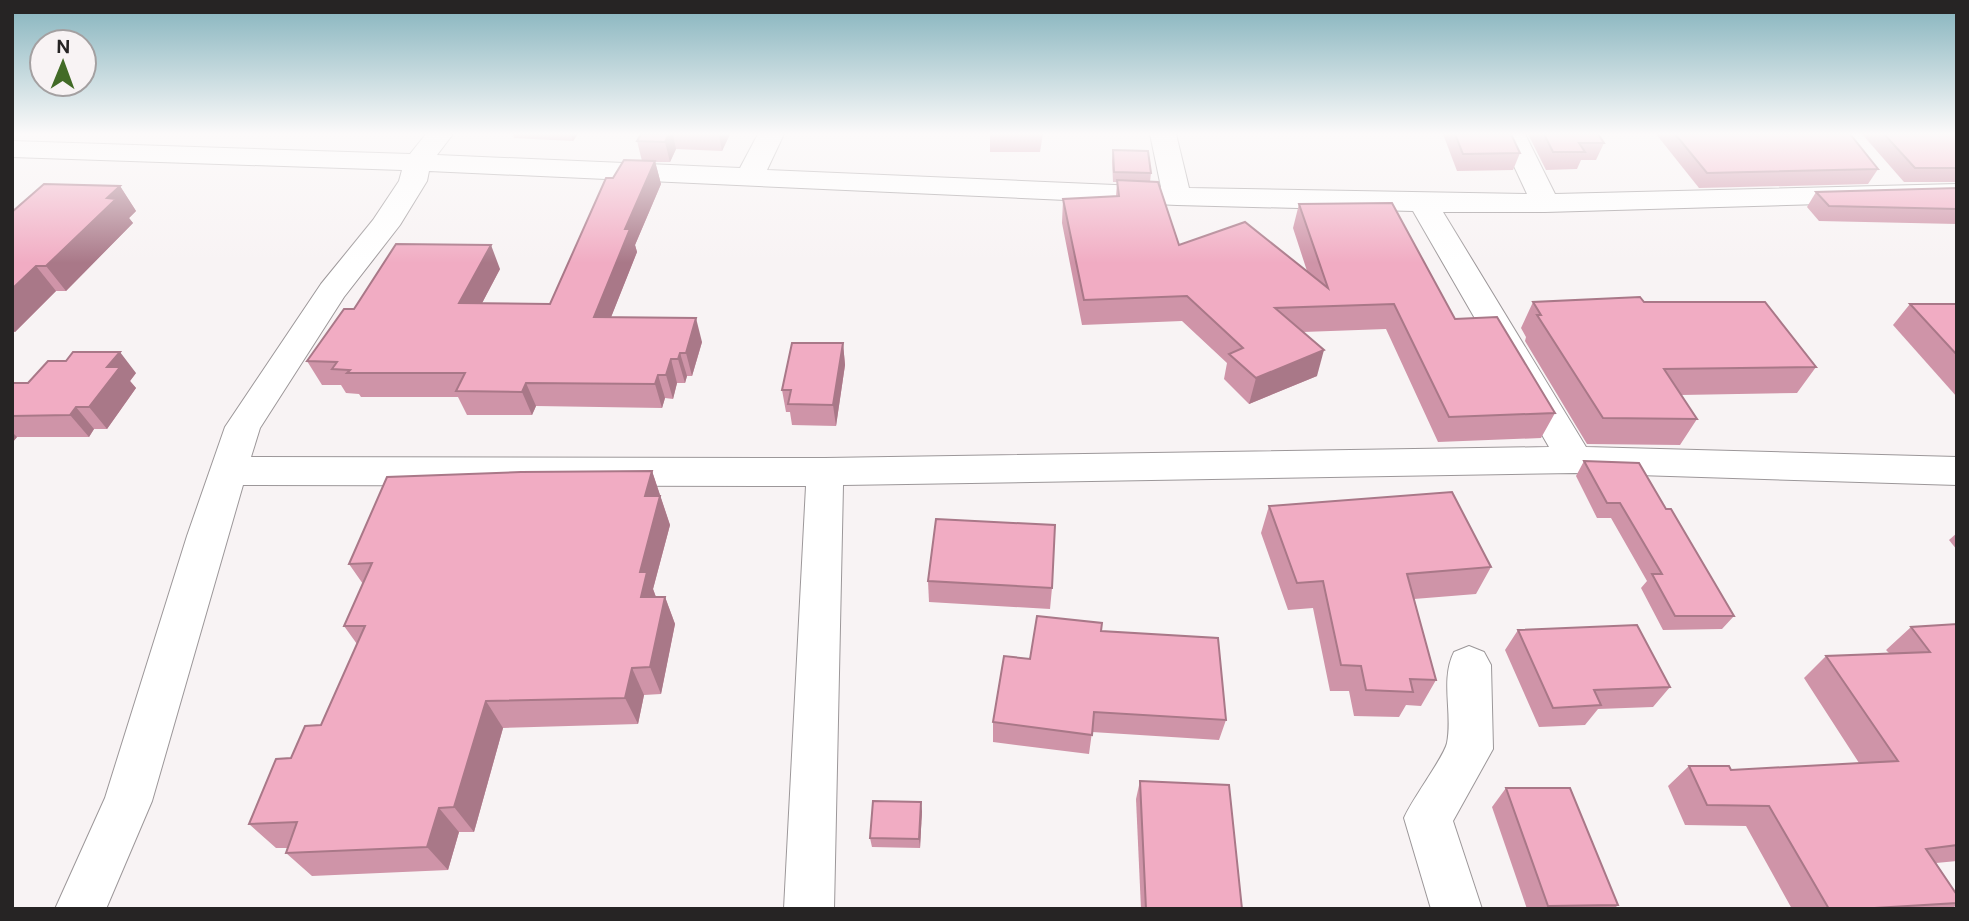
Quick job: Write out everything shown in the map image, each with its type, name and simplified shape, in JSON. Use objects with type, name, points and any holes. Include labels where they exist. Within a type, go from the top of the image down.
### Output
[{"type":"street","points":[[80,909],[128,802],[243,428],[332,291],[385,225],[415,177]]},
{"type":"street","points":[[771,177],[1177,196],[1423,202],[1545,203],[1957,192]]},
{"type":"street","points":[[1173,177],[1177,196]]},
{"type":"street","points":[[1533,177],[1545,203]]},
{"type":"street","points":[[1880,177],[1896,195]]},
{"type":"street","points":[[1423,202],[1575,460]]},
{"type":"street","points":[[228,471],[825,472],[1575,460],[1957,471]]},
{"type":"street","points":[[809,909],[825,472]]},
{"type":"street","points":[[1457,909],[1429,818],[1470,749],[1469,665]]},
{"type":"building","points":[[648,177],[625,229],[630,229],[594,317],[696,318],[686,353],[680,353],[678,359],[671,359],[666,375],[658,375],[655,384],[526,383],[522,392],[456,391],[465,373],[347,373],[350,370],[332,369],[337,362],[307,361],[344,309],[354,309],[396,244],[491,245],[459,303],[550,304],[606,178]]},
{"type":"building","points":[[1117,180],[1158,182],[1179,245],[1245,222],[1328,288],[1299,204],[1392,203],[1455,319],[1497,317],[1555,413],[1449,417],[1394,304],[1275,308],[1324,350],[1256,378],[1229,354],[1243,348],[1187,296],[1084,300],[1063,199],[1119,196]]},
{"type":"building","points":[[44,184],[120,186],[107,198],[116,199],[46,266],[36,266],[12,289],[12,212]]},
{"type":"building","points":[[1957,188],[1957,209],[1829,206],[1816,192]]},
{"type":"building","points":[[1640,297],[1644,302],[1765,302],[1816,367],[1664,369],[1697,419],[1603,418],[1537,315],[1541,315],[1533,302]]},
{"type":"building","points":[[1910,304],[1957,304],[1957,355]]},
{"type":"building","points":[[792,343],[843,343],[833,405],[788,404],[791,390],[782,390]]},
{"type":"building","points":[[73,352],[120,352],[107,367],[120,367],[89,407],[76,407],[70,415],[12,416],[12,383],[28,383],[48,361],[66,361]]},
{"type":"building","points":[[1584,461],[1639,463],[1666,509],[1671,509],[1734,616],[1675,616],[1652,574],[1662,574],[1620,503],[1607,503]]},
{"type":"building","points":[[652,471],[645,496],[660,496],[640,572],[647,572],[641,597],[665,597],[650,667],[632,668],[625,698],[486,701],[454,807],[439,808],[427,847],[286,853],[297,822],[249,824],[276,759],[291,758],[305,726],[321,725],[365,626],[344,626],[372,563],[349,564],[387,477]]},
{"type":"building","points":[[1452,492],[1491,567],[1407,574],[1436,680],[1410,679],[1413,692],[1366,690],[1361,666],[1341,665],[1323,581],[1297,583],[1269,506]]},
{"type":"building","points":[[936,519],[1055,525],[1052,588],[928,581]]},
{"type":"building","points":[[1037,616],[1102,623],[1101,631],[1218,638],[1226,720],[1094,712],[1092,735],[993,722],[1004,656],[1030,659]]},
{"type":"building","points":[[1957,624],[1957,845],[1926,849],[1957,895],[1957,903],[1829,909],[1769,806],[1707,805],[1689,766],[1729,766],[1731,770],[1898,761],[1826,656],[1930,652],[1911,627]]},
{"type":"building","points":[[1637,625],[1670,687],[1594,690],[1601,705],[1553,708],[1518,630]]},
{"type":"building","points":[[1140,781],[1229,785],[1242,909],[1146,909]]},
{"type":"building","points":[[1506,788],[1570,788],[1618,905],[1548,906]]},
{"type":"building","points":[[873,801],[921,802],[919,839],[870,838]]}]
